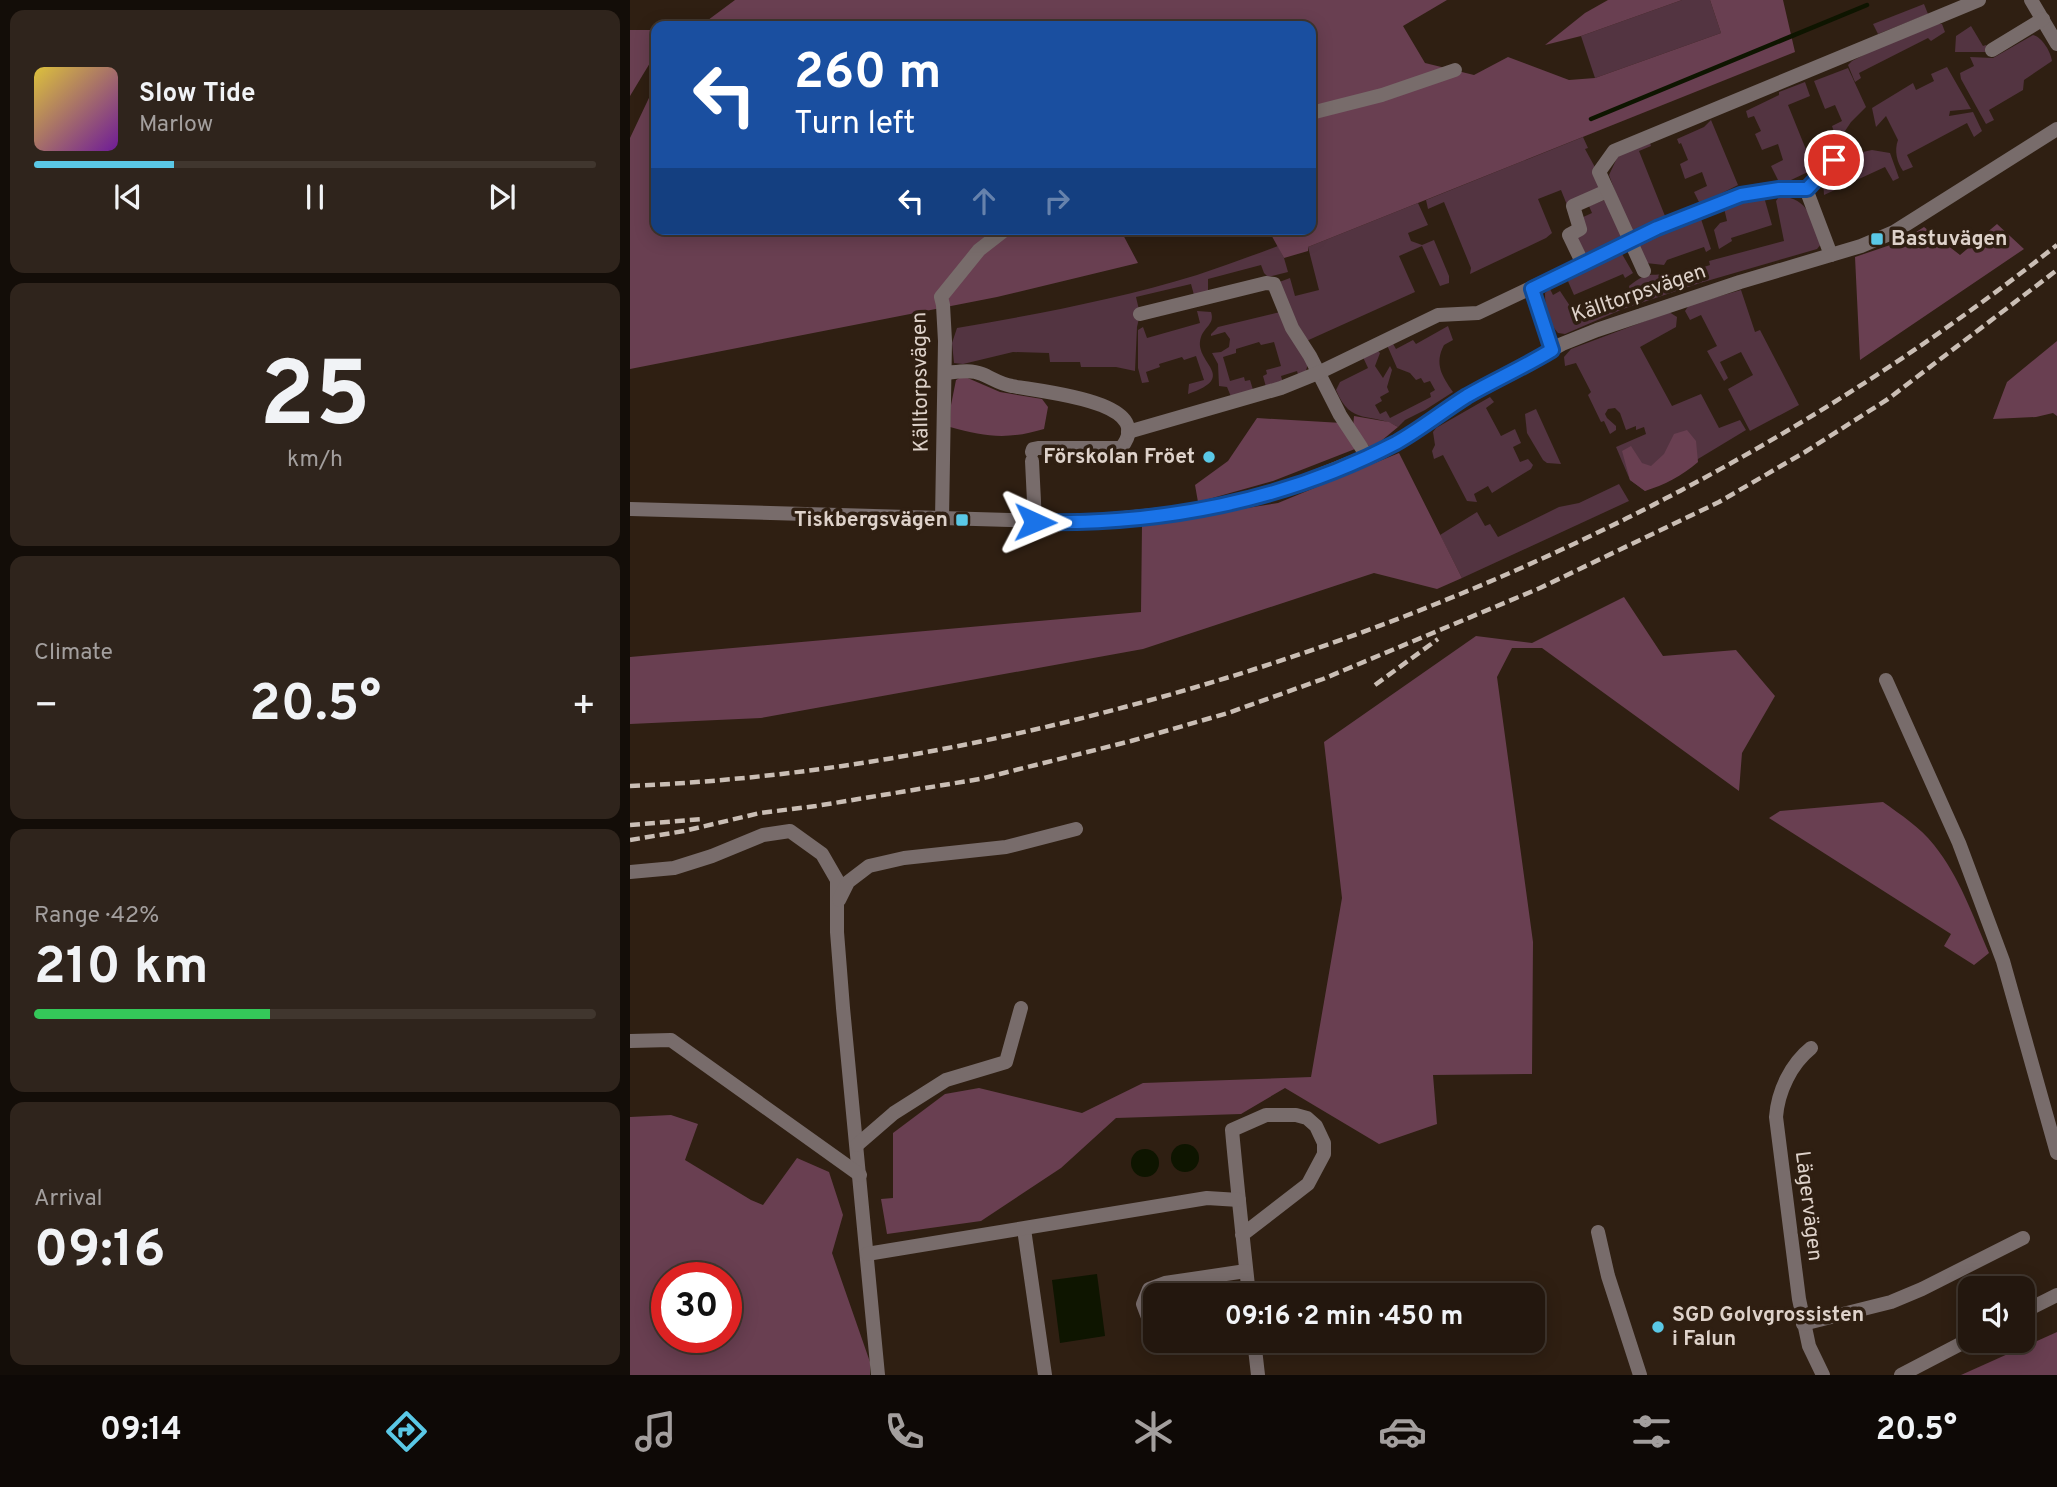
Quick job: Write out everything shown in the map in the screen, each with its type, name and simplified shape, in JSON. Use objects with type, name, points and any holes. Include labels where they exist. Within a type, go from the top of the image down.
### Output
[{"type":"street","points":[[1644,271],[1599,172],[1618,148],[1979,0]]},
{"type":"street","points":[[2031,0],[2057,44]]},
{"type":"street","points":[[1992,50],[2043,19]]},
{"type":"street","points":[[1316,112],[1382,95],[1455,70]]},
{"type":"street","name":"Källtorpsvägen","points":[[630,509],[1035,522],[1117,520],[1224,506],[1290,487],[1367,456],[1412,434],[1468,396],[1552,350],[1623,319],[1861,246],[1894,232],[2057,130]]},
{"type":"street","points":[[1128,432],[1281,388],[1438,315],[1478,313],[1630,241],[1741,195],[1779,189],[1807,189],[1842,152]]},
{"type":"street","points":[[1807,189],[1831,255]]},
{"type":"street","points":[[1583,264],[1569,235],[1580,229],[1573,206],[1607,191]]},
{"type":"street","name":"Källtorpsvägen","points":[[942,519],[945,373],[944,318],[940,298],[979,250],[998,235]]},
{"type":"street","points":[[1140,314],[1266,283],[1274,284],[1292,328],[1340,415],[1367,456]]},
{"type":"street","points":[[1532,289],[1552,350]]},
{"type":"street","points":[[945,373],[973,372],[983,374],[1000,384],[1096,402],[1126,419],[1128,432],[1126,442],[1121,447],[1033,449],[1035,522]]},
{"type":"street","points":[[1886,680],[1958,843],[2003,961],[2057,1153]]},
{"type":"street","points":[[838,901],[848,882],[869,866],[904,858],[1006,847],[1076,829]]},
{"type":"street","points":[[630,872],[674,868],[763,835],[790,831],[822,854],[837,880],[837,932],[877,1375]]},
{"type":"street","points":[[857,1145],[894,1114],[947,1080],[1006,1062],[1021,1008]]},
{"type":"street","points":[[630,1041],[671,1040],[860,1175]]},
{"type":"street","name":"Lägervägen","points":[[1811,1048],[1800,1057],[1782,1090],[1776,1117],[1803,1324],[1809,1346],[1823,1375]]},
{"type":"street","points":[[1242,1235],[1307,1184],[1324,1154],[1324,1143],[1316,1126],[1307,1118],[1296,1115],[1266,1115],[1232,1130],[1242,1235],[1248,1283]]},
{"type":"street","points":[[867,1254],[1207,1198],[1239,1200]]},
{"type":"street","points":[[1024,1229],[1045,1375]]},
{"type":"street","points":[[1598,1232],[1608,1276],[1640,1375]]},
{"type":"street","points":[[1803,1324],[1891,1301],[1922,1289],[2023,1238]]},
{"type":"street","points":[[1170,1283],[1246,1271]]},
{"type":"street","points":[[2035,1306],[2057,1295]]},
{"type":"street","points":[[1901,1375],[1958,1345]]},
{"type":"street","points":[[1255,1353],[1258,1375]]},
{"type":"shaded area","points":[[735,0],[1447,0],[1403,26],[1425,63],[1474,75],[1508,57],[1569,80],[1595,78],[1721,33],[1710,0],[1783,0],[1795,52],[1308,247],[1308,251],[1284,258],[1271,235],[1316,235],[1316,21],[707,21]]},
{"type":"shaded area","points":[[1608,0],[1682,0],[1581,36],[1545,45],[1585,13]]},
{"type":"shaded area","points":[[1682,0],[1710,0],[1721,33],[1595,78],[1581,36]]},
{"type":"shaded area","points":[[1924,4],[1928,14],[1878,34],[1873,24]]},
{"type":"shaded area","points":[[1934,24],[1942,24],[1945,32],[1859,73],[1861,78],[1855,82],[1848,65],[1852,61]]},
{"type":"shaded area","points":[[1971,26],[1983,46],[1986,45],[1986,52],[1955,52],[1956,36]]},
{"type":"shaded area","points":[[630,30],[651,30],[651,61],[630,96]]},
{"type":"shaded area","points":[[2033,35],[2045,45],[2052,61],[2024,80],[2023,90],[1989,110],[1994,120],[1986,124],[1960,73],[1974,66],[1970,57],[1993,58]]},
{"type":"shaded area","points":[[1947,67],[1971,109],[1950,111],[1949,116],[1973,112],[1982,131],[1974,137],[1967,123],[1907,155],[1913,167],[1903,171],[1897,156],[1898,140],[1886,116],[1876,127],[1872,108],[1913,83],[1916,90],[1934,81],[1931,74]]},
{"type":"shaded area","points":[[1848,68],[1866,107],[1843,134],[1834,132],[1832,126],[1842,121],[1835,105],[1825,109],[1814,81]]},
{"type":"shaded area","points":[[1805,82],[1810,96],[1788,105],[1809,157],[1810,171],[1791,180],[1779,182],[1771,166],[1783,160],[1778,144],[1762,150],[1755,134],[1761,131],[1754,116],[1748,118],[1746,111],[1779,95],[1779,92]]},
{"type":"shaded area","points":[[651,94],[651,235],[1123,235],[1138,263],[997,297],[630,369],[630,138]]},
{"type":"shaded area","points":[[1711,120],[1738,185],[1700,204],[1694,192],[1707,186],[1702,172],[1685,179],[1680,164],[1688,160],[1677,139],[1704,127]]},
{"type":"shaded area","points":[[1583,137],[1588,148],[1585,149],[1602,180],[1596,192],[1567,205],[1561,190],[1538,199],[1552,233],[1470,274],[1471,268],[1444,202],[1428,209],[1426,200]]},
{"type":"shaded area","points":[[1650,143],[1651,146],[1639,151],[1665,216],[1630,232],[1609,175],[1618,156]]},
{"type":"shaded area","points":[[1872,150],[1890,153],[1899,178],[1893,181],[1885,167],[1824,195],[1823,180],[1833,169],[1844,160]]},
{"type":"shaded area","points":[[1764,197],[1772,225],[1731,238],[1732,241],[1719,249],[1714,230],[1720,223],[1727,221],[1724,208]]},
{"type":"shaded area","points":[[1779,197],[1797,201],[1808,211],[1822,243],[1817,249],[1700,283],[1623,309],[1565,334],[1558,333],[1552,324],[1545,298],[1545,293],[1550,289],[1553,295],[1560,291],[1574,312],[1587,306],[1589,309],[1630,292],[1629,286],[1645,276],[1671,274],[1673,277],[1710,265],[1709,261],[1784,241],[1776,201]]},
{"type":"shaded area","points":[[1607,199],[1624,235],[1586,257],[1574,235],[1581,218],[1592,213],[1589,206]]},
{"type":"shaded area","points":[[1418,203],[1428,225],[1408,233],[1411,241],[1422,245],[1434,240],[1449,276],[1449,283],[1440,286],[1422,246],[1399,256],[1415,292],[1302,343],[1274,284],[1290,278],[1295,296],[1319,290],[1308,247]]},
{"type":"shaded area","points":[[1700,216],[1711,249],[1706,252],[1704,247],[1667,260],[1664,265],[1646,263],[1637,245]]},
{"type":"shaded area","points":[[1997,224],[2024,249],[1860,360],[1855,257],[1902,241],[1924,227],[1960,255]]},
{"type":"shaded area","points":[[1278,246],[1288,272],[1268,277],[1261,265],[1208,279],[1208,293],[1194,295],[1191,284],[1136,297],[1140,314],[1135,371],[1116,367],[1081,367],[1080,362],[1050,362],[1049,353],[1013,352],[963,364],[954,363],[952,343],[957,328],[1108,299],[1197,275]]},
{"type":"shaded area","points":[[1622,254],[1633,273],[1625,278],[1623,274],[1574,295],[1567,279]]},
{"type":"shaded area","points":[[1741,290],[1755,332],[1760,330],[1799,405],[1750,431],[1728,389],[1753,375],[1741,352],[1720,362],[1728,378],[1724,381],[1707,351],[1717,346],[1701,315],[1690,320],[1685,311],[1689,305]]},
{"type":"shaded area","points":[[1197,311],[1211,312],[1212,316],[1201,337],[1200,346],[1211,368],[1211,381],[1188,394],[1189,384],[1204,380],[1196,356],[1159,364],[1160,367],[1146,372],[1149,382],[1142,383],[1138,368],[1138,330],[1143,327],[1147,338],[1200,323]]},
{"type":"shaded area","points":[[1280,312],[1308,363],[1306,371],[1299,378],[1297,371],[1281,376],[1283,383],[1266,387],[1263,376],[1267,374],[1266,370],[1281,366],[1274,342],[1261,345],[1259,342],[1236,349],[1236,353],[1223,357],[1230,381],[1244,377],[1245,381],[1250,380],[1254,393],[1232,399],[1227,387],[1219,386],[1218,364],[1212,353],[1229,347],[1230,339],[1225,332],[1211,334],[1218,327]]},
{"type":"shaded area","points":[[1669,312],[1677,317],[1676,327],[1640,347],[1672,406],[1701,394],[1719,428],[1740,420],[1746,430],[1645,491],[1630,480],[1616,447],[1646,434],[1644,427],[1636,430],[1636,426],[1626,430],[1620,413],[1615,408],[1608,409],[1605,414],[1616,426],[1616,430],[1610,434],[1588,395],[1591,392],[1576,363],[1565,366],[1564,357],[1571,349]]},
{"type":"shaded area","points":[[1448,326],[1453,340],[1444,345],[1440,364],[1453,392],[1405,420],[1398,427],[1355,414],[1342,402],[1336,390],[1340,382],[1368,368],[1362,355],[1378,351],[1380,353],[1375,366],[1383,378],[1390,366],[1392,370],[1387,387],[1389,392],[1380,397],[1382,401],[1375,405],[1380,414],[1386,411],[1390,418],[1431,397],[1430,393],[1435,390],[1430,381],[1424,383],[1421,378],[1416,380],[1410,373],[1397,368],[1387,345],[1392,342],[1396,349],[1413,340],[1416,344]]},
{"type":"shaded area","points":[[2057,341],[2057,416],[2053,413],[2036,417],[1993,419],[2007,382]]},
{"type":"shaded area","points":[[963,376],[1000,392],[1042,399],[1048,407],[1044,429],[1019,435],[997,436],[950,427],[956,380]]},
{"type":"shaded area","points":[[1490,397],[1494,402],[1486,408],[1501,436],[1515,429],[1521,443],[1513,447],[1520,462],[1528,459],[1533,465],[1531,469],[1492,493],[1488,486],[1474,494],[1477,502],[1467,501],[1443,455],[1434,459],[1433,432]]},
{"type":"shaded area","points":[[1536,409],[1561,464],[1543,460],[1527,433],[1525,414]]},
{"type":"shaded area","points":[[1354,416],[1389,422],[1398,427],[1375,446],[1369,446],[1353,428]]},
{"type":"shaded area","points":[[1257,418],[1342,423],[1355,449],[1273,481],[1198,502],[1195,485],[1228,461]]},
{"type":"shaded area","points":[[1687,430],[1696,441],[1698,462],[1673,480],[1645,491],[1630,480],[1622,451],[1631,446],[1642,463],[1651,466],[1664,454],[1674,434]]},
{"type":"shaded area","points":[[1399,453],[1462,578],[1437,589],[1374,573],[1143,649],[761,718],[630,724],[630,657],[1141,612],[1142,525],[1278,503]]},
{"type":"shaded area","points":[[1619,484],[1629,501],[1462,578],[1440,535],[1477,512],[1485,526],[1490,524],[1498,537],[1559,507],[1579,503]]},
{"type":"shaded area","points":[[1624,597],[1663,656],[1736,650],[1775,696],[1742,753],[1739,791],[1542,648],[1512,648],[1497,677],[1533,942],[1532,1074],[1433,1075],[1437,1124],[1379,1144],[1285,1088],[1241,1114],[1116,1118],[1061,1168],[981,1221],[887,1234],[881,1199],[893,1198],[893,1133],[945,1094],[979,1088],[1082,1113],[1143,1083],[1311,1077],[1342,898],[1324,742],[1476,636],[1532,643]]},
{"type":"shaded area","points":[[1883,802],[1923,833],[1951,870],[1989,953],[1974,965],[1944,946],[1951,934],[1769,818],[1780,811]]},
{"type":"shaded area","points":[[671,1115],[698,1124],[685,1160],[763,1205],[797,1158],[829,1172],[843,1215],[832,1253],[870,1362],[870,1375],[630,1375],[630,1117]]},
{"type":"shaded area","points":[[1185,1144],[1195,1148],[1199,1158],[1195,1168],[1185,1172],[1175,1168],[1171,1158],[1175,1148]]},
{"type":"shaded area","points":[[1145,1149],[1155,1153],[1159,1163],[1155,1173],[1145,1177],[1135,1173],[1131,1163],[1135,1153]]},
{"type":"shaded area","points":[[1097,1274],[1105,1336],[1060,1343],[1052,1280]]},
{"type":"shaded area","points":[[2057,1332],[2057,1375],[1961,1375],[2010,1353],[2035,1353],[2035,1342]]},
{"type":"waterway","points":[[1591,119],[1867,5]]},
{"type":"railway","points":[[630,786],[816,770],[939,750],[1121,708],[1248,671],[1372,628],[1494,580],[1613,525],[1729,464],[1842,397],[1952,324],[2057,245]]},
{"type":"railway","points":[[630,840],[684,831],[760,813],[980,779],[1131,741],[1228,713],[1323,679],[1540,588],[1719,502],[1888,399],[2057,270]]},
{"type":"railway","points":[[1375,685],[1438,639]]},
{"type":"railway","points":[[630,825],[703,819]]},
{"type":"place","name":"Bastuvägen","points":[[1877,239]]},
{"type":"place","name":"Förskolan Fröet","points":[[1209,457]]},
{"type":"place","name":"Tiskbergsvägen","points":[[962,520]]},
{"type":"place","name":"SGD Golvgrossisten i Falun","points":[[1658,1327]]},
{"type":"route","points":[[1035,522],[1117,520],[1205,510],[1290,487],[1382,450],[1412,434],[1468,396],[1552,350],[1532,289],[1702,209],[1758,191],[1807,189],[1834,160]]}]
